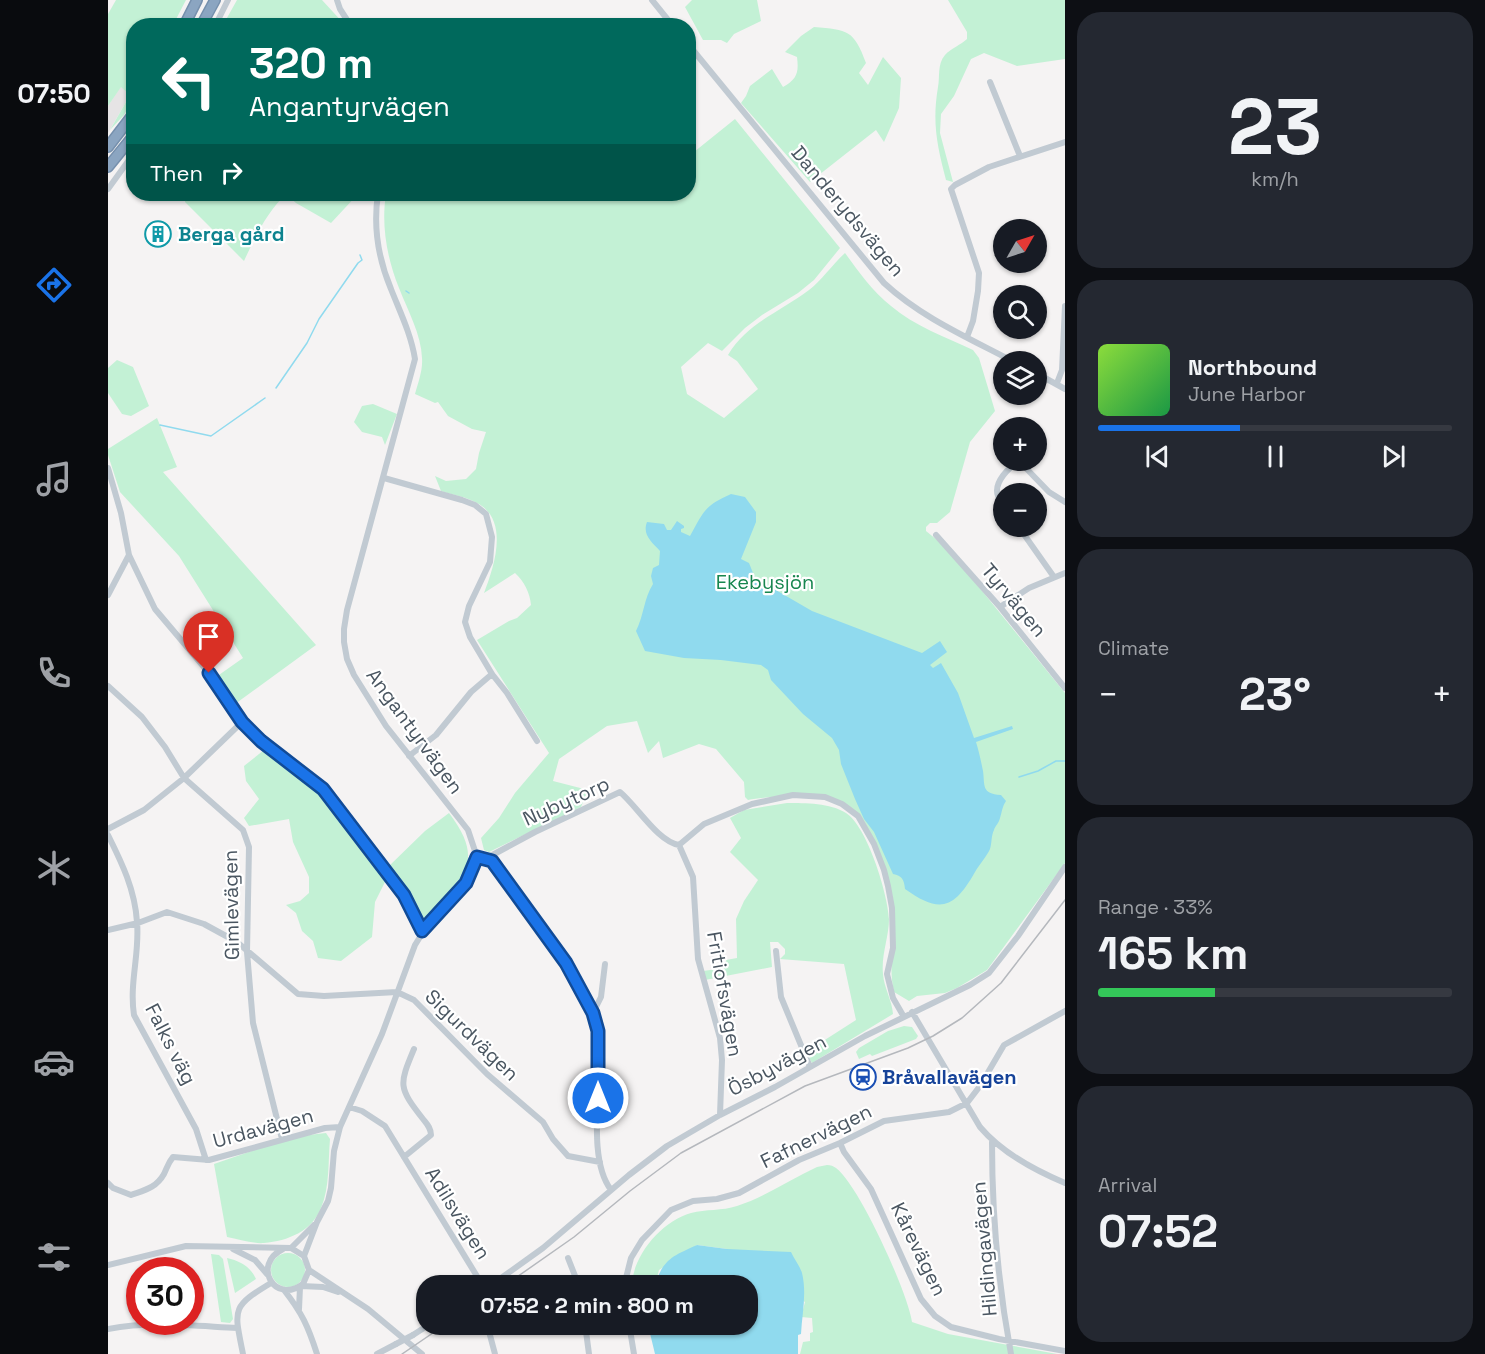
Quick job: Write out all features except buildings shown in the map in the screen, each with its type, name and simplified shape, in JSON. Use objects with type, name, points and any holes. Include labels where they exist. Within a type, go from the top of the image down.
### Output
[{"type":"highway","points":[[203,18],[213,0]]},
{"type":"highway","points":[[188,18],[197,1]]},
{"type":"highway","points":[[108,147],[126,123]]},
{"type":"highway","points":[[108,167],[126,145]]},
{"type":"street","points":[[219,18],[228,0]]},
{"type":"street","points":[[337,0],[346,18]]},
{"type":"street","points":[[652,0],[667,18]]},
{"type":"street","name":"Danderydsvägen","points":[[696,54],[884,283],[917,310],[993,351]]},
{"type":"street","points":[[990,82],[1020,156]]},
{"type":"street","points":[[967,337],[973,321],[979,273],[951,189],[989,167],[1065,142]]},
{"type":"street","points":[[108,189],[126,164]]},
{"type":"street","name":"Angantyrvägen","points":[[378,201],[376,231],[378,251],[415,359],[347,609],[344,642],[347,659],[354,675],[386,726],[468,830],[477,857]]},
{"type":"street","points":[[1057,382],[1063,362],[1065,306]]},
{"type":"street","points":[[1047,378],[1065,389]]},
{"type":"street","points":[[1000,483],[1006,471],[1012,465],[1020,462],[1040,483]]},
{"type":"street","points":[[108,468],[121,513],[129,555],[155,609],[209,673],[242,722],[261,741],[323,789],[404,895],[422,931]]},
{"type":"street","points":[[384,478],[462,500],[475,505],[486,514],[492,537],[490,562],[469,606],[465,622],[470,637],[492,674],[507,693],[537,741]]},
{"type":"street","points":[[1047,490],[1065,502]]},
{"type":"street","name":"Tyrvägen","points":[[936,535],[1000,607],[1065,688]]},
{"type":"street","points":[[1025,537],[1053,578]]},
{"type":"street","points":[[108,595],[129,555]]},
{"type":"street","points":[[1000,607],[1029,588],[1065,573]]},
{"type":"street","points":[[410,756],[436,735],[471,692],[492,674]]},
{"type":"street","name":"Gimlevägen","points":[[108,686],[142,717],[165,747],[184,778],[243,830],[249,847],[248,952],[253,1023],[282,1139]]},
{"type":"street","points":[[108,829],[144,810],[184,778],[242,722]]},
{"type":"street","name":"Nybytorp","points":[[485,859],[535,832],[620,792],[671,844],[679,845]]},
{"type":"street","points":[[679,845],[704,825],[752,804],[794,795],[825,797],[842,804],[858,816],[874,844],[888,886],[892,908],[893,948],[887,974],[893,998],[904,1017]]},
{"type":"street","name":"Falks väg","points":[[108,835],[131,883],[138,923],[132,1001],[134,1015],[196,1129],[206,1160]]},
{"type":"street","name":"Fritiofsvägen","points":[[679,845],[693,877],[698,959],[720,1038],[722,1060],[720,1115]]},
{"type":"street","points":[[304,1256],[328,1201],[334,1151],[340,1127],[381,1034],[422,931],[466,883],[477,857],[492,861],[566,963],[593,1013],[598,1031],[600,1162],[604,1181],[611,1190]]},
{"type":"street","name":"Ösbyvägen","points":[[505,1275],[543,1248],[667,1146],[720,1115],[989,973],[1065,867]]},
{"type":"street","name":"Sigurdvägen","points":[[108,930],[138,923],[167,912],[204,924],[237,942],[298,994],[324,996],[397,992],[414,1000],[487,1074],[543,1122],[553,1139],[568,1156],[600,1162]]},
{"type":"street","points":[[776,951],[781,997],[810,1067]]},
{"type":"street","points":[[593,1013],[601,997],[605,964]]},
{"type":"street","points":[[967,1103],[980,1086],[1004,1045],[1065,1011]]},
{"type":"street","points":[[912,1012],[980,1127],[992,1142],[1046,1175],[1065,1183]]},
{"type":"street","name":"Adilsvägen","points":[[404,1157],[431,1136],[428,1125],[403,1090],[404,1074],[414,1049]]},
{"type":"street","name":"Fafnervägen","points":[[627,1275],[631,1258],[642,1240],[671,1210],[693,1201],[717,1199],[739,1192],[799,1160],[884,1121],[933,1116],[950,1112],[967,1103]]},
{"type":"street","name":"Adilsvägen","points":[[349,1107],[385,1126],[476,1275]]},
{"type":"street","name":"Urdavägen","points":[[108,1184],[131,1195],[156,1185],[173,1157],[206,1160],[325,1128],[340,1127]]},
{"type":"street","name":"Hildingavägen","points":[[992,1142],[994,1169],[992,1200],[1011,1354]]},
{"type":"street","name":"Kårevägen","points":[[840,1143],[871,1189],[921,1299],[935,1316],[951,1327],[1065,1351]]},
{"type":"street","points":[[108,1265],[186,1246],[291,1248],[317,1222]]},
{"type":"street","points":[[226,1247],[255,1260],[270,1279],[284,1290],[299,1309],[316,1354]]},
{"type":"street","points":[[291,1248],[304,1256],[309,1270],[308,1278],[300,1287],[299,1309]]},
{"type":"street","points":[[270,1279],[268,1263],[272,1256],[283,1249]]},
{"type":"street","points":[[568,1258],[575,1275]]},
{"type":"street","points":[[309,1270],[368,1309],[422,1354]]},
{"type":"street","points":[[243,1354],[237,1328],[237,1309],[270,1279]]},
{"type":"street","points":[[284,1290],[323,1287],[347,1295]]},
{"type":"street","points":[[108,1329],[127,1325],[237,1328]]},
{"type":"street","points":[[377,1354],[416,1333]]},
{"type":"street","points":[[489,1335],[495,1354]]},
{"type":"street","points":[[587,1335],[590,1354]]},
{"type":"street","points":[[631,1335],[634,1354]]},
{"type":"shaded area","points":[[121,86],[126,91],[126,102],[108,133],[108,106]]},
{"type":"green space","points":[[116,0],[186,0],[177,18],[126,18],[126,91],[121,87],[108,106],[108,14]]},
{"type":"green space","points":[[237,0],[322,0],[339,18],[227,18]]},
{"type":"green space","points":[[692,0],[757,0],[761,21],[734,34],[727,43],[721,40],[703,40],[696,27],[696,18],[691,18],[685,7]]},
{"type":"green space","points":[[948,0],[1065,0],[1065,59],[1017,66],[984,53],[971,59],[954,96],[941,114],[940,133],[953,182],[946,180],[940,156],[936,134],[936,100],[942,59],[950,50],[967,39],[967,32]]},
{"type":"green space","points":[[814,27],[835,29],[853,38],[866,63],[859,73],[868,85],[883,57],[901,78],[899,108],[884,142],[876,130],[810,182],[741,103],[750,86],[772,69],[783,87],[794,78],[798,67],[797,57],[785,52]]},
{"type":"green space","points":[[126,102],[124,115],[110,130]]},
{"type":"green space","name":"Ekebysjön","points":[[735,119],[840,248],[814,280],[745,328],[722,351],[708,343],[681,367],[687,394],[724,418],[758,389],[737,361],[728,355],[736,344],[754,326],[809,290],[845,253],[872,288],[900,313],[973,350],[979,358],[995,411],[970,442],[950,512],[937,523],[930,523],[926,531],[948,549],[1065,693],[1065,863],[987,970],[945,993],[917,996],[909,1001],[894,992],[891,970],[894,913],[890,886],[866,828],[851,811],[841,805],[816,798],[773,797],[748,800],[745,797],[744,782],[716,749],[699,744],[663,758],[659,741],[648,753],[637,721],[607,726],[559,759],[553,781],[588,790],[581,807],[489,852],[484,850],[481,838],[549,753],[477,640],[517,618],[531,605],[524,583],[515,573],[484,593],[497,545],[493,521],[487,511],[477,503],[441,491],[435,476],[446,481],[466,479],[476,469],[486,432],[472,429],[448,416],[438,402],[435,403],[415,394],[422,367],[421,349],[417,331],[388,254],[384,218],[385,201],[696,201],[696,150]]},
{"type":"green space","points":[[279,201],[257,234],[244,261],[185,202]]},
{"type":"green space","points":[[294,201],[351,201],[331,223]]},
{"type":"green space","points":[[117,360],[133,367],[149,406],[131,416],[122,414],[108,393],[108,368]]},
{"type":"green space","points":[[373,404],[397,414],[385,445],[382,437],[362,432],[354,422],[362,406]]},
{"type":"green space","points":[[157,418],[177,467],[163,472],[316,645],[235,704],[216,677],[243,658],[179,556],[120,492],[108,455],[108,449]]},
{"type":"green space","points":[[264,750],[320,792],[386,880],[375,902],[372,937],[341,961],[318,958],[313,941],[302,931],[296,913],[286,905],[300,901],[309,893],[309,877],[293,842],[289,819],[249,826],[244,818],[259,799],[246,781],[244,766]]},
{"type":"green space","points":[[787,803],[833,807],[854,820],[869,846],[888,908],[888,933],[883,967],[893,1014],[812,1063],[806,1052],[856,1020],[844,964],[780,959],[785,954],[785,949],[778,942],[770,942],[772,967],[705,980],[703,971],[725,968],[726,960],[737,958],[736,919],[744,901],[758,880],[730,852],[741,838],[730,818],[744,810]]},
{"type":"green space","points":[[449,813],[467,845],[466,869],[428,916],[421,919],[408,893],[388,867],[425,831]]},
{"type":"green space","points":[[904,1026],[912,1027],[918,1036],[916,1039],[859,1059],[856,1052],[859,1048],[888,1031]]},
{"type":"green space","points":[[326,1133],[330,1139],[326,1191],[321,1208],[312,1223],[290,1237],[273,1242],[255,1243],[227,1237],[214,1164],[284,1141]]},
{"type":"green space","points":[[827,1165],[836,1168],[857,1195],[881,1240],[902,1288],[912,1322],[948,1334],[1057,1354],[800,1354],[803,1342],[810,1341],[810,1333],[813,1332],[812,1318],[801,1317],[805,1302],[727,1249],[697,1245],[659,1270],[658,1275],[634,1275],[643,1251],[660,1231],[680,1217],[702,1211],[731,1208],[768,1193],[817,1167]]},
{"type":"green space","points":[[288,1253],[300,1258],[305,1270],[300,1282],[288,1287],[276,1282],[271,1270],[276,1258]]},
{"type":"green space","points":[[211,1254],[219,1255],[223,1259],[233,1319],[230,1323],[221,1322]]},
{"type":"green space","points":[[227,1258],[244,1265],[256,1279],[235,1293]]},
{"type":"water","name":"Ekebysjön","points":[[731,494],[745,497],[756,512],[756,522],[741,559],[749,563],[755,578],[812,611],[922,653],[940,641],[947,652],[930,665],[933,668],[941,663],[958,693],[974,738],[1012,726],[1013,729],[976,742],[985,788],[990,793],[1001,795],[1006,801],[993,832],[989,852],[960,894],[953,900],[945,904],[928,902],[905,889],[902,878],[893,874],[874,832],[864,819],[841,764],[839,750],[832,738],[803,714],[771,680],[768,670],[761,665],[684,658],[645,651],[636,631],[653,584],[651,576],[653,568],[659,565],[660,551],[647,535],[647,522],[664,524],[667,530],[671,530],[677,521],[684,526],[681,532],[690,536],[706,510],[715,502]]},
{"type":"water","points":[[697,1245],[791,1252],[801,1270],[804,1289],[798,1354],[655,1354],[650,1335],[758,1335],[758,1275],[659,1275],[665,1264],[681,1252]]},
{"type":"waterway","points":[[276,388],[307,343],[319,319],[362,260],[360,255]]},
{"type":"waterway","points":[[160,425],[211,436],[265,398]]},
{"type":"waterway","points":[[1019,777],[1038,771],[1056,761],[1065,761]]},
{"type":"railway","points":[[520,1275],[574,1237],[681,1153],[805,1086],[908,1048],[962,1018],[1001,983],[1065,900]]},
{"type":"railway","points":[[402,1354],[430,1335]]},
{"type":"place","name":"Berga gård","points":[[158,234]]},
{"type":"place","name":"Bråvallavägen","points":[[863,1077]]},
{"type":"route","points":[[209,673],[242,722],[261,741],[323,789],[404,895],[422,931],[466,883],[477,857],[492,861],[566,963],[593,1013],[598,1031],[598,1098]]}]
